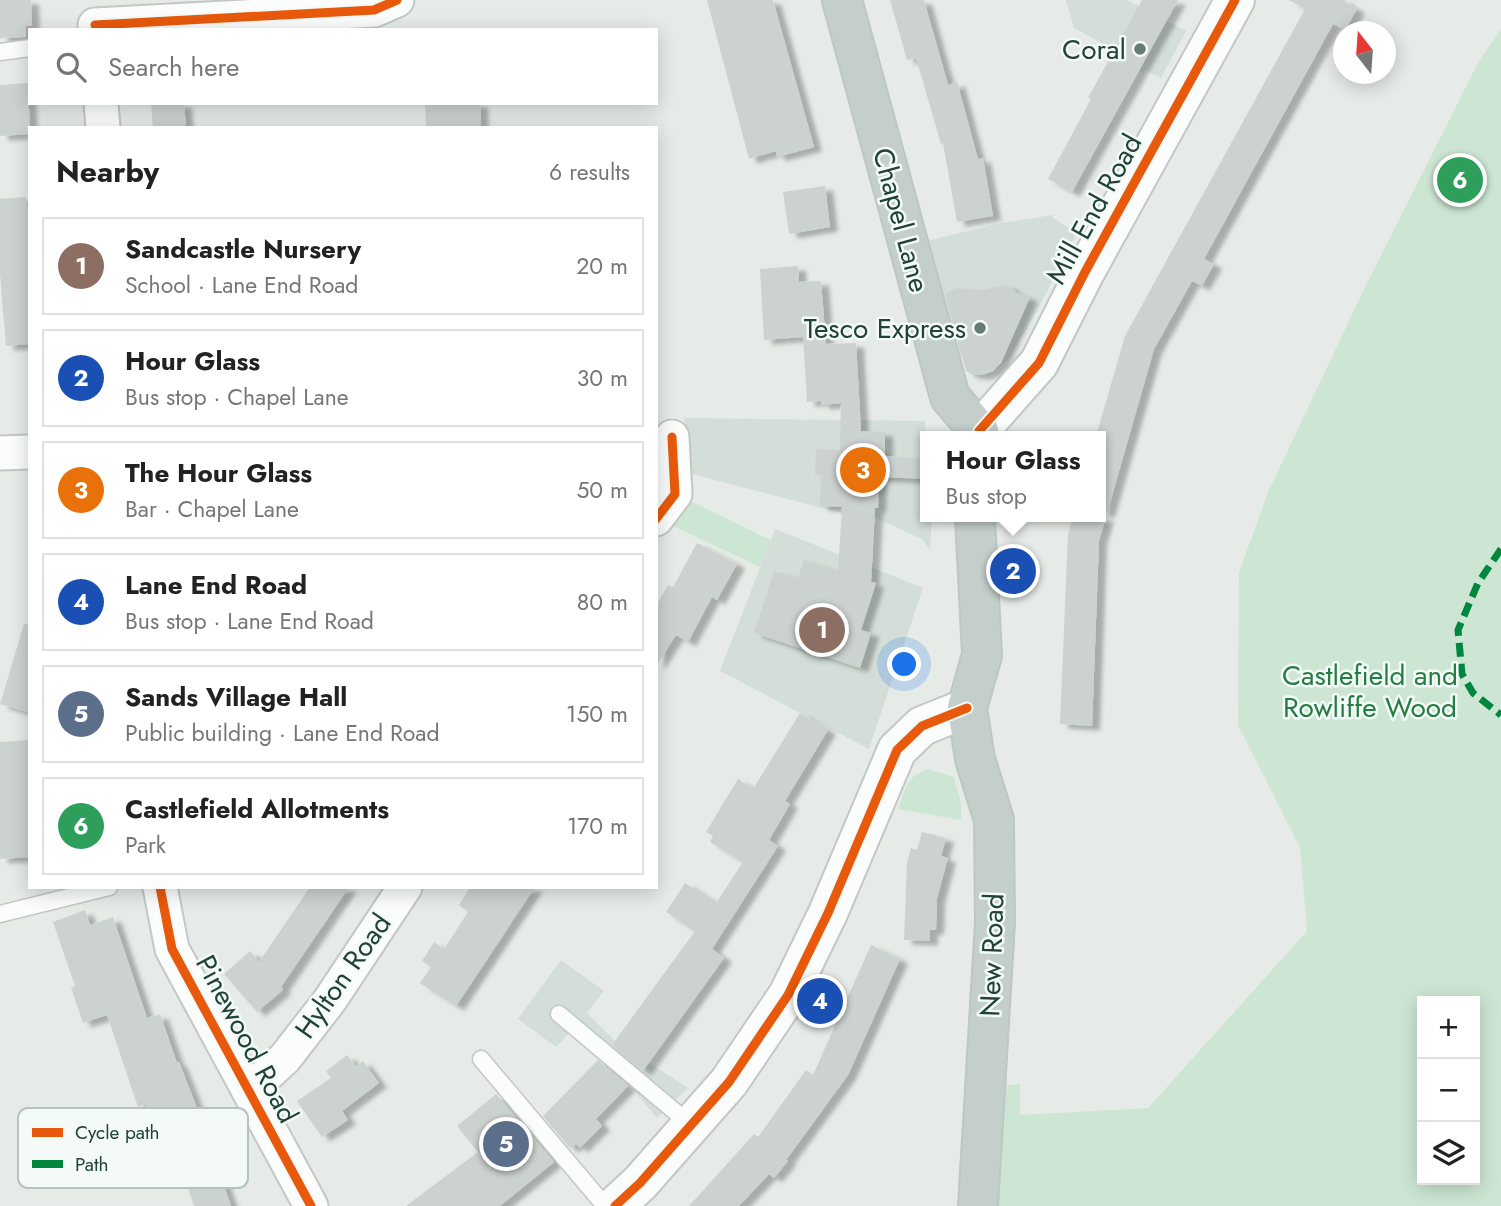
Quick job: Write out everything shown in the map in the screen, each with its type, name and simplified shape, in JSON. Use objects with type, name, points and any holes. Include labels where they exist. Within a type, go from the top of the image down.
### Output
[{"type":"highway","name":"Chapel Lane","points":[[842,0],[950,397],[977,431]]},
{"type":"highway","points":[[967,708],[982,655],[975,522]]},
{"type":"highway","name":"New Road","points":[[967,708],[975,759],[994,820],[995,922],[978,1206]]},
{"type":"street","points":[[95,18],[374,10],[397,0]]},
{"type":"street","name":"Mill End Road","points":[[981,431],[1039,363],[1085,272],[1235,0]]},
{"type":"street","points":[[101,105],[103,126]]},
{"type":"street","points":[[658,516],[675,494],[672,437]]},
{"type":"street","points":[[0,453],[28,452]]},
{"type":"street","points":[[615,1206],[640,1183],[729,1082],[788,995],[828,913],[897,751],[922,726],[967,708]]},
{"type":"street","name":"Pinewood Road","points":[[160,889],[172,949],[311,1206]]},
{"type":"street","name":"Hylton Road","points":[[248,1091],[285,1058],[330,1000],[404,889]]},
{"type":"lane","points":[[0,51],[28,48]]},
{"type":"lane","points":[[0,914],[101,889]]},
{"type":"lane","points":[[559,1014],[691,1125]]},
{"type":"lane","points":[[481,1059],[605,1206]]},
{"type":"shaded area","points":[[1066,0],[1127,0],[1186,31],[1161,78],[1145,70],[1143,73],[1113,55],[1114,50],[1074,28]]},
{"type":"shaded area","points":[[1052,215],[1077,233],[1039,307],[1010,357],[1002,365],[984,373],[971,369],[954,348],[926,241],[1002,223]]},
{"type":"shaded area","points":[[684,418],[925,421],[925,431],[920,431],[920,522],[932,522],[930,550],[922,539],[876,518],[857,513],[841,513],[692,474]]},
{"type":"shaded area","points":[[775,529],[923,588],[869,749],[720,671]]},
{"type":"shaded area","points":[[561,960],[604,991],[587,1013],[617,1043],[688,1088],[657,1118],[608,1060],[573,1029],[556,1047],[518,1019]]},
{"type":"green space","name":"Castlefield and Rowliffe Wood","points":[[1501,29],[1501,1206],[991,1206],[1001,1086],[1020,1084],[1020,1115],[1148,1108],[1307,931],[1300,848],[1238,725],[1239,572],[1269,490],[1365,287],[1478,63]]},
{"type":"green space","points":[[690,501],[771,540],[760,567],[673,526]]},
{"type":"green space","points":[[928,769],[954,777],[961,803],[961,820],[898,809],[911,780]]},
{"type":"building","points":[[0,0],[31,0],[32,26],[26,26],[26,37],[0,38]]},
{"type":"building","points":[[707,0],[773,0],[814,147],[777,157],[776,151],[749,159]]},
{"type":"building","points":[[890,0],[924,0],[948,85],[957,82],[978,159],[983,158],[993,216],[957,222],[943,143],[941,144],[916,58],[907,60]]},
{"type":"building","points":[[1142,0],[1178,0],[1072,192],[1048,179],[1091,99],[1088,98]]},
{"type":"building","points":[[1289,0],[1346,0],[1345,2],[1357,9],[1350,21],[1333,21],[1204,259],[1214,264],[1202,286],[1192,281],[1154,349],[1107,513],[1106,431],[1097,431],[1125,336],[1305,9]]},
{"type":"building","points":[[28,83],[28,134],[0,136],[0,85]]},
{"type":"building","points":[[151,105],[184,105],[186,126],[153,126]]},
{"type":"building","points":[[425,105],[480,105],[481,126],[426,126]]},
{"type":"building","points":[[825,186],[830,227],[789,234],[783,192]]},
{"type":"building","points":[[26,197],[28,206],[28,344],[6,346],[0,274],[0,199]]},
{"type":"building","points":[[798,266],[799,282],[821,281],[826,344],[856,343],[861,431],[885,432],[885,456],[920,459],[920,479],[879,477],[871,582],[876,583],[861,630],[871,633],[860,668],[754,633],[774,571],[798,578],[804,560],[838,571],[842,507],[820,506],[821,475],[815,475],[816,449],[840,450],[841,403],[822,405],[821,401],[807,402],[803,337],[764,340],[760,269]]},
{"type":"building","name":"Tesco Express","points":[[1007,285],[1017,293],[1030,297],[1001,363],[993,371],[982,375],[971,374],[966,371],[945,294],[956,288],[981,290]]},
{"type":"building","points":[[1072,522],[1104,522],[1099,540],[1092,726],[1060,724],[1068,535]]},
{"type":"building","points":[[697,543],[737,564],[717,600],[712,597],[688,642],[676,635],[658,663],[658,602],[668,585],[673,587]]},
{"type":"building","points":[[24,624],[28,625],[28,712],[0,704]]},
{"type":"building","points":[[800,713],[828,730],[785,801],[790,804],[769,840],[778,846],[712,949],[724,958],[643,1071],[612,1045],[695,931],[666,912],[685,883],[716,903],[743,862],[710,842],[713,836],[706,832],[738,779],[753,789]]},
{"type":"building","points":[[28,740],[28,857],[0,859],[0,742]]},
{"type":"building","points":[[922,832],[946,838],[941,856],[948,858],[937,898],[936,930],[930,930],[930,941],[904,940],[907,862],[911,848],[917,850]]},
{"type":"building","points":[[309,889],[348,889],[281,987],[283,990],[257,1012],[224,974],[250,951],[259,962]]},
{"type":"building","points":[[469,889],[534,889],[456,1006],[420,983],[431,967],[422,961],[434,942],[444,949],[468,912],[459,905]]},
{"type":"building","points":[[85,910],[90,925],[113,917],[147,1018],[160,1014],[177,1063],[179,1062],[197,1108],[147,1108],[146,1104],[138,1107],[107,1015],[83,1023],[71,988],[75,986],[53,922]]},
{"type":"building","points":[[871,945],[900,959],[848,1075],[774,1178],[769,1174],[739,1206],[689,1206],[754,1134],[758,1137],[806,1070],[813,1075]]},
{"type":"building","points":[[347,1055],[356,1066],[363,1061],[379,1083],[342,1111],[348,1120],[322,1137],[297,1101],[331,1078],[326,1071]]},
{"type":"building","points":[[598,1060],[628,1086],[596,1119],[602,1126],[580,1148],[576,1144],[570,1148],[543,1116]]},
{"type":"building","points":[[496,1094],[554,1162],[500,1206],[406,1206],[478,1152],[457,1126]]},
{"type":"building","points":[[188,1188],[225,1188],[231,1206],[194,1206]]},
{"type":"marked path","points":[[1501,549],[1478,583],[1458,630],[1462,674],[1473,693],[1501,715]]},
{"type":"cycle path","points":[[95,25],[374,10],[397,0]]},
{"type":"cycle path","points":[[979,431],[1039,363],[1085,272],[1235,0]]},
{"type":"cycle path","points":[[658,516],[675,494],[672,437]]},
{"type":"cycle path","points":[[615,1206],[640,1183],[729,1082],[788,995],[828,913],[897,750],[922,726],[967,708]]},
{"type":"cycle path","points":[[160,889],[172,949],[311,1206]]},
{"type":"place","name":"Coral","points":[[1140,49]]},
{"type":"place","name":"Castlefield Allotments","points":[[1460,180]]},
{"type":"place","name":"Tesco Express","points":[[980,328]]},
{"type":"place","name":"The Hour Glass","points":[[863,470]]},
{"type":"place","name":"Hour Glass","points":[[1013,571]]},
{"type":"place","name":"Sandcastle Nursery","points":[[822,630]]},
{"type":"place","name":"Lane End Road","points":[[820,1001]]},
{"type":"place","name":"Sands Village Hall","points":[[506,1144]]}]
